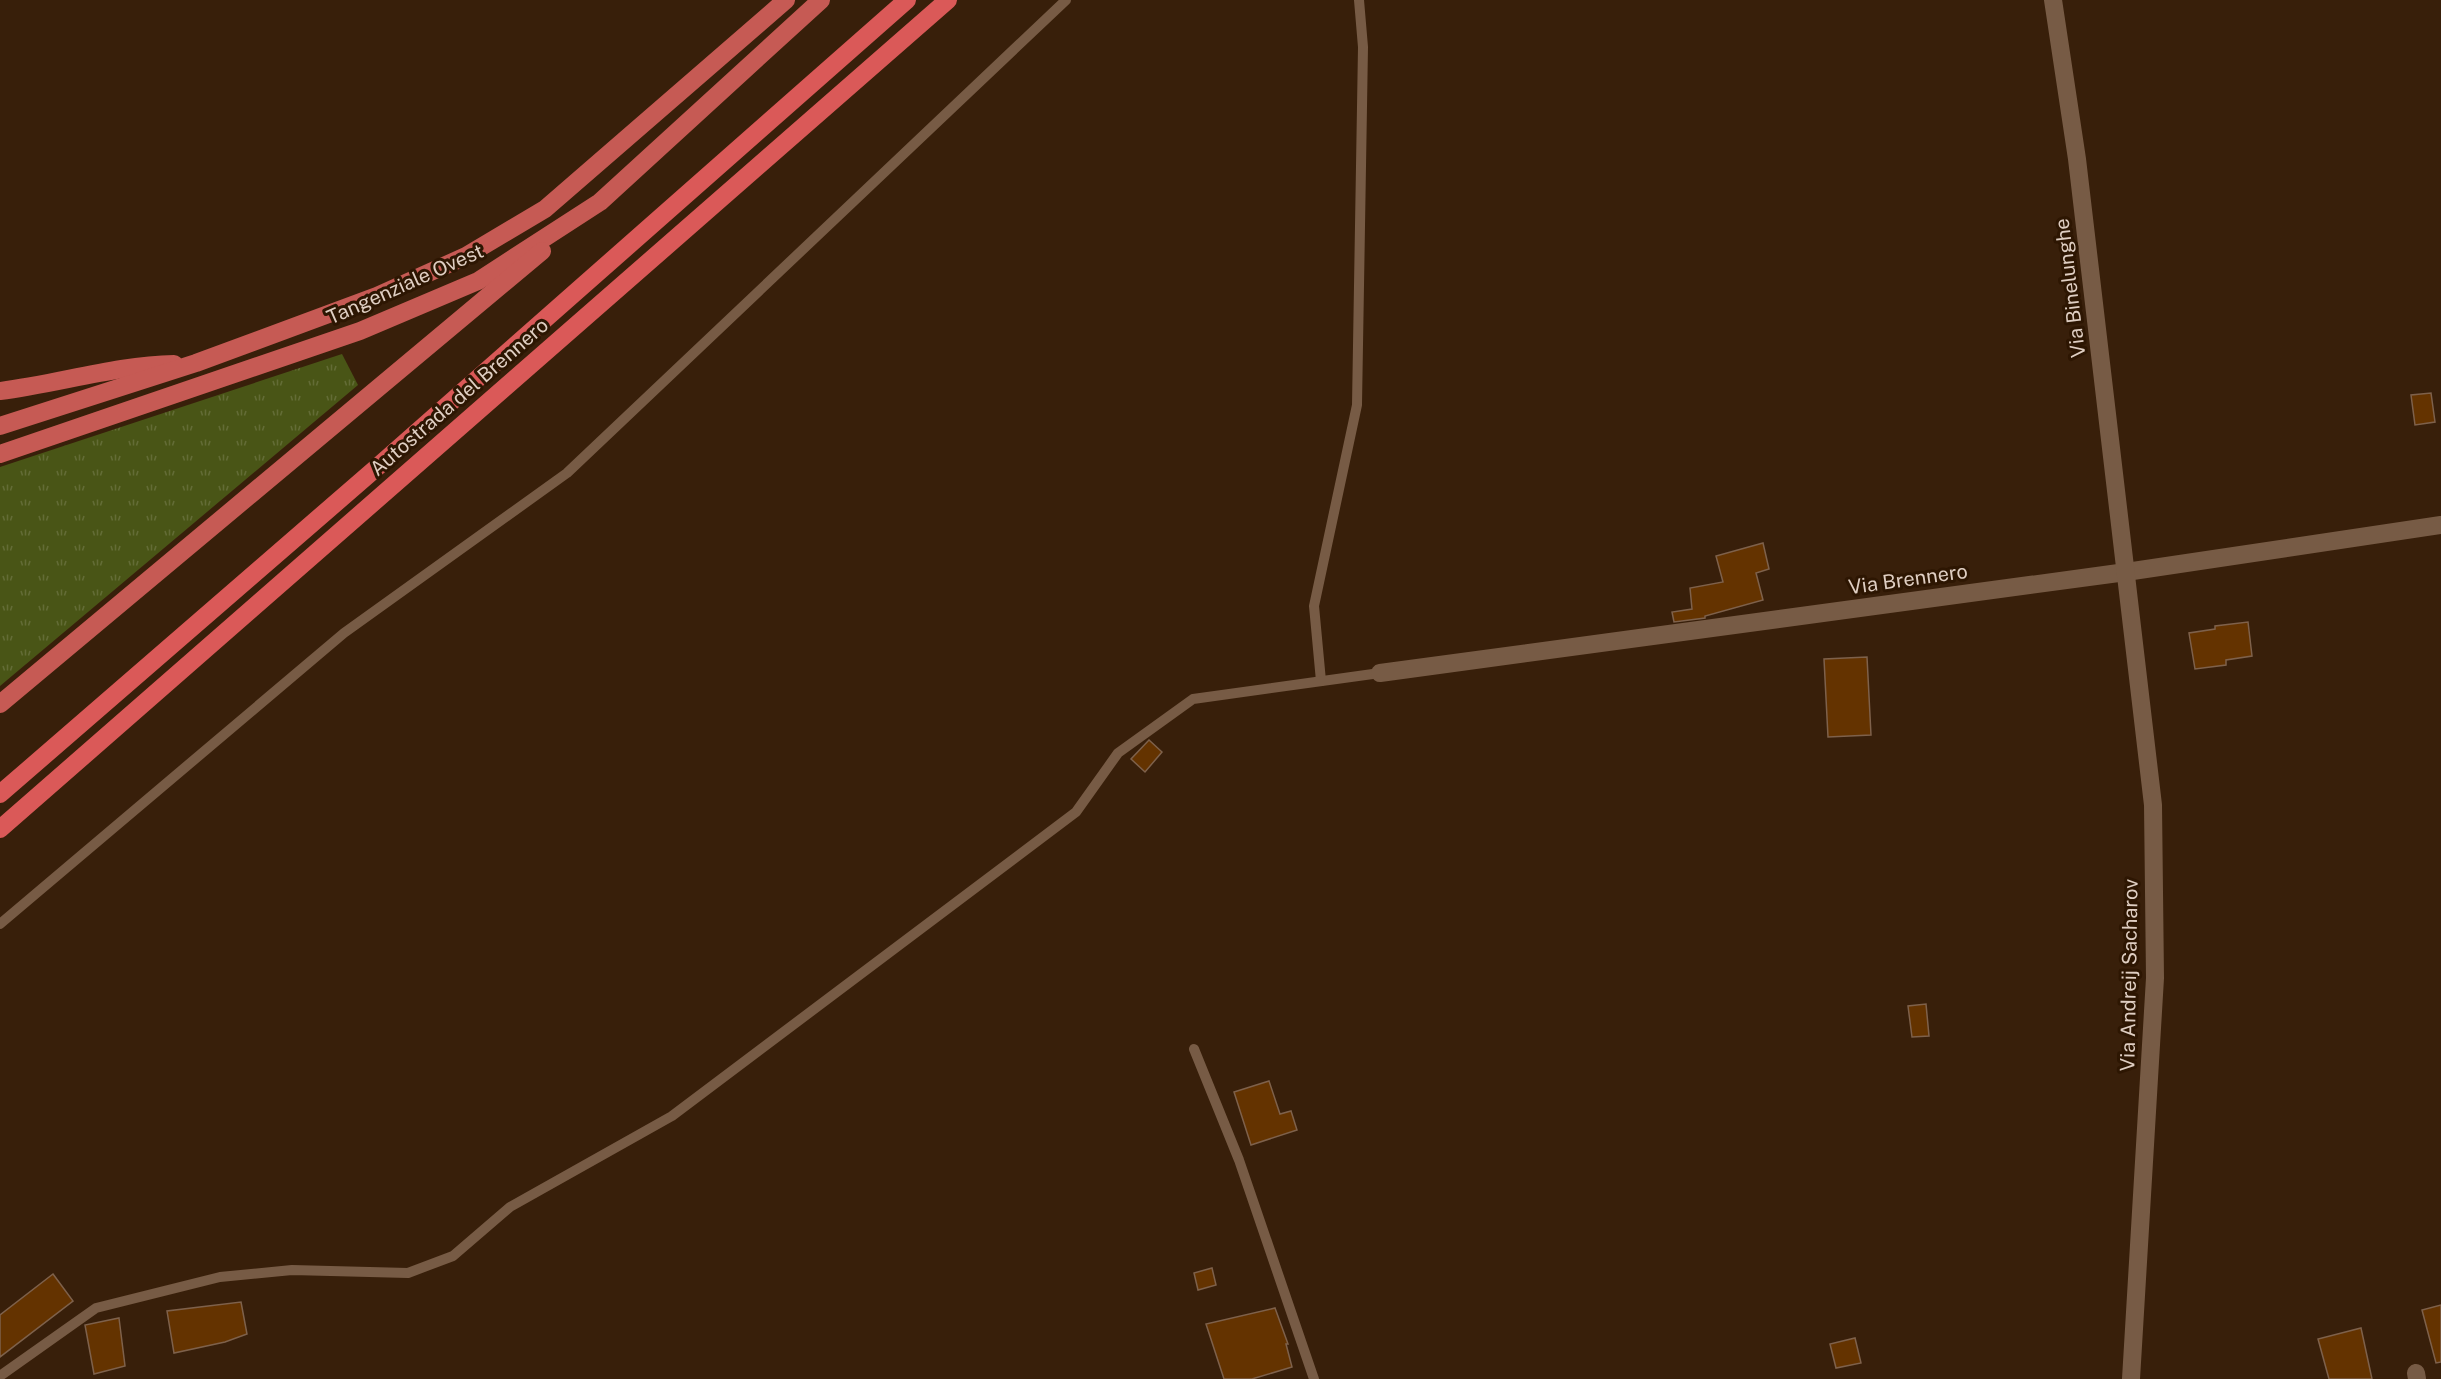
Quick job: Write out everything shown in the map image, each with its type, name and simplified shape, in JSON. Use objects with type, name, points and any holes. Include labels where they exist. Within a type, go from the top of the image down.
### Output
[{"type":"highway","name":"Tangenziale Ovest","points":[[0,426],[196,363],[377,296],[466,256],[545,209],[786,0]]},
{"type":"highway","name":"Tangenziale Ovest","points":[[0,454],[360,331],[478,281],[600,202],[821,0]]},
{"type":"highway","name":"Autostrada del Brennero","points":[[0,794],[375,469],[907,0]]},
{"type":"highway","name":"Autostrada del Brennero","points":[[0,830],[948,0]]},
{"type":"highway","points":[[0,704],[600,202]]},
{"type":"highway","points":[[0,391],[58,383],[152,364],[196,363]]},
{"type":"street","name":"Via Binelunghe","points":[[2053,0],[2077,159],[2126,572]]},
{"type":"street","name":"Via Brennero","points":[[1380,673],[2126,572],[2441,525]]},
{"type":"street","name":"Via Andreij Sacharov","points":[[2126,572],[2153,805],[2155,978],[2131,1379]]},
{"type":"lane","points":[[0,924],[344,633],[567,473],[1066,0]]},
{"type":"lane","points":[[1321,681],[1314,606],[1357,405],[1363,47],[1359,0]]},
{"type":"lane","points":[[0,1376],[96,1308],[220,1277],[292,1270],[408,1273],[453,1256],[510,1207],[672,1116],[1067,819],[1076,812],[1118,753],[1193,699],[1380,673]]},
{"type":"lane","points":[[1194,1048],[1239,1160],[1314,1379]]},
{"type":"green space","points":[[342,354],[358,385],[0,686],[0,467]]},
{"type":"building","points":[[2431,393],[2435,422],[2415,425],[2411,395]]},
{"type":"building","points":[[1763,543],[1769,569],[1756,573],[1763,600],[1705,616],[1705,618],[1674,622],[1672,612],[1692,609],[1690,588],[1723,582],[1716,556]]},
{"type":"building","points":[[2248,622],[2252,656],[2226,660],[2226,665],[2195,669],[2189,633],[2215,629],[2215,626]]},
{"type":"building","points":[[1867,657],[1871,735],[1828,737],[1824,659]]},
{"type":"building","points":[[1149,740],[1162,752],[1145,772],[1131,759]]},
{"type":"building","points":[[1926,1004],[1929,1036],[1912,1037],[1908,1006]]},
{"type":"building","points":[[1269,1081],[1280,1114],[1291,1111],[1297,1130],[1251,1145],[1234,1092]]},
{"type":"building","points":[[1212,1268],[1216,1285],[1198,1290],[1194,1273]]},
{"type":"building","points":[[53,1274],[73,1301],[0,1357],[0,1315]]},
{"type":"building","points":[[241,1302],[247,1334],[225,1342],[174,1353],[167,1311]]},
{"type":"building","points":[[2441,1305],[2441,1362],[2436,1363],[2422,1310]]},
{"type":"building","points":[[1275,1308],[1288,1344],[1286,1344],[1292,1367],[1252,1379],[1224,1379],[1206,1324]]},
{"type":"building","points":[[119,1318],[125,1366],[94,1374],[85,1325]]},
{"type":"building","points":[[2361,1328],[2372,1379],[2329,1379],[2318,1339]]},
{"type":"building","points":[[1855,1338],[1861,1363],[1836,1368],[1830,1344]]}]
